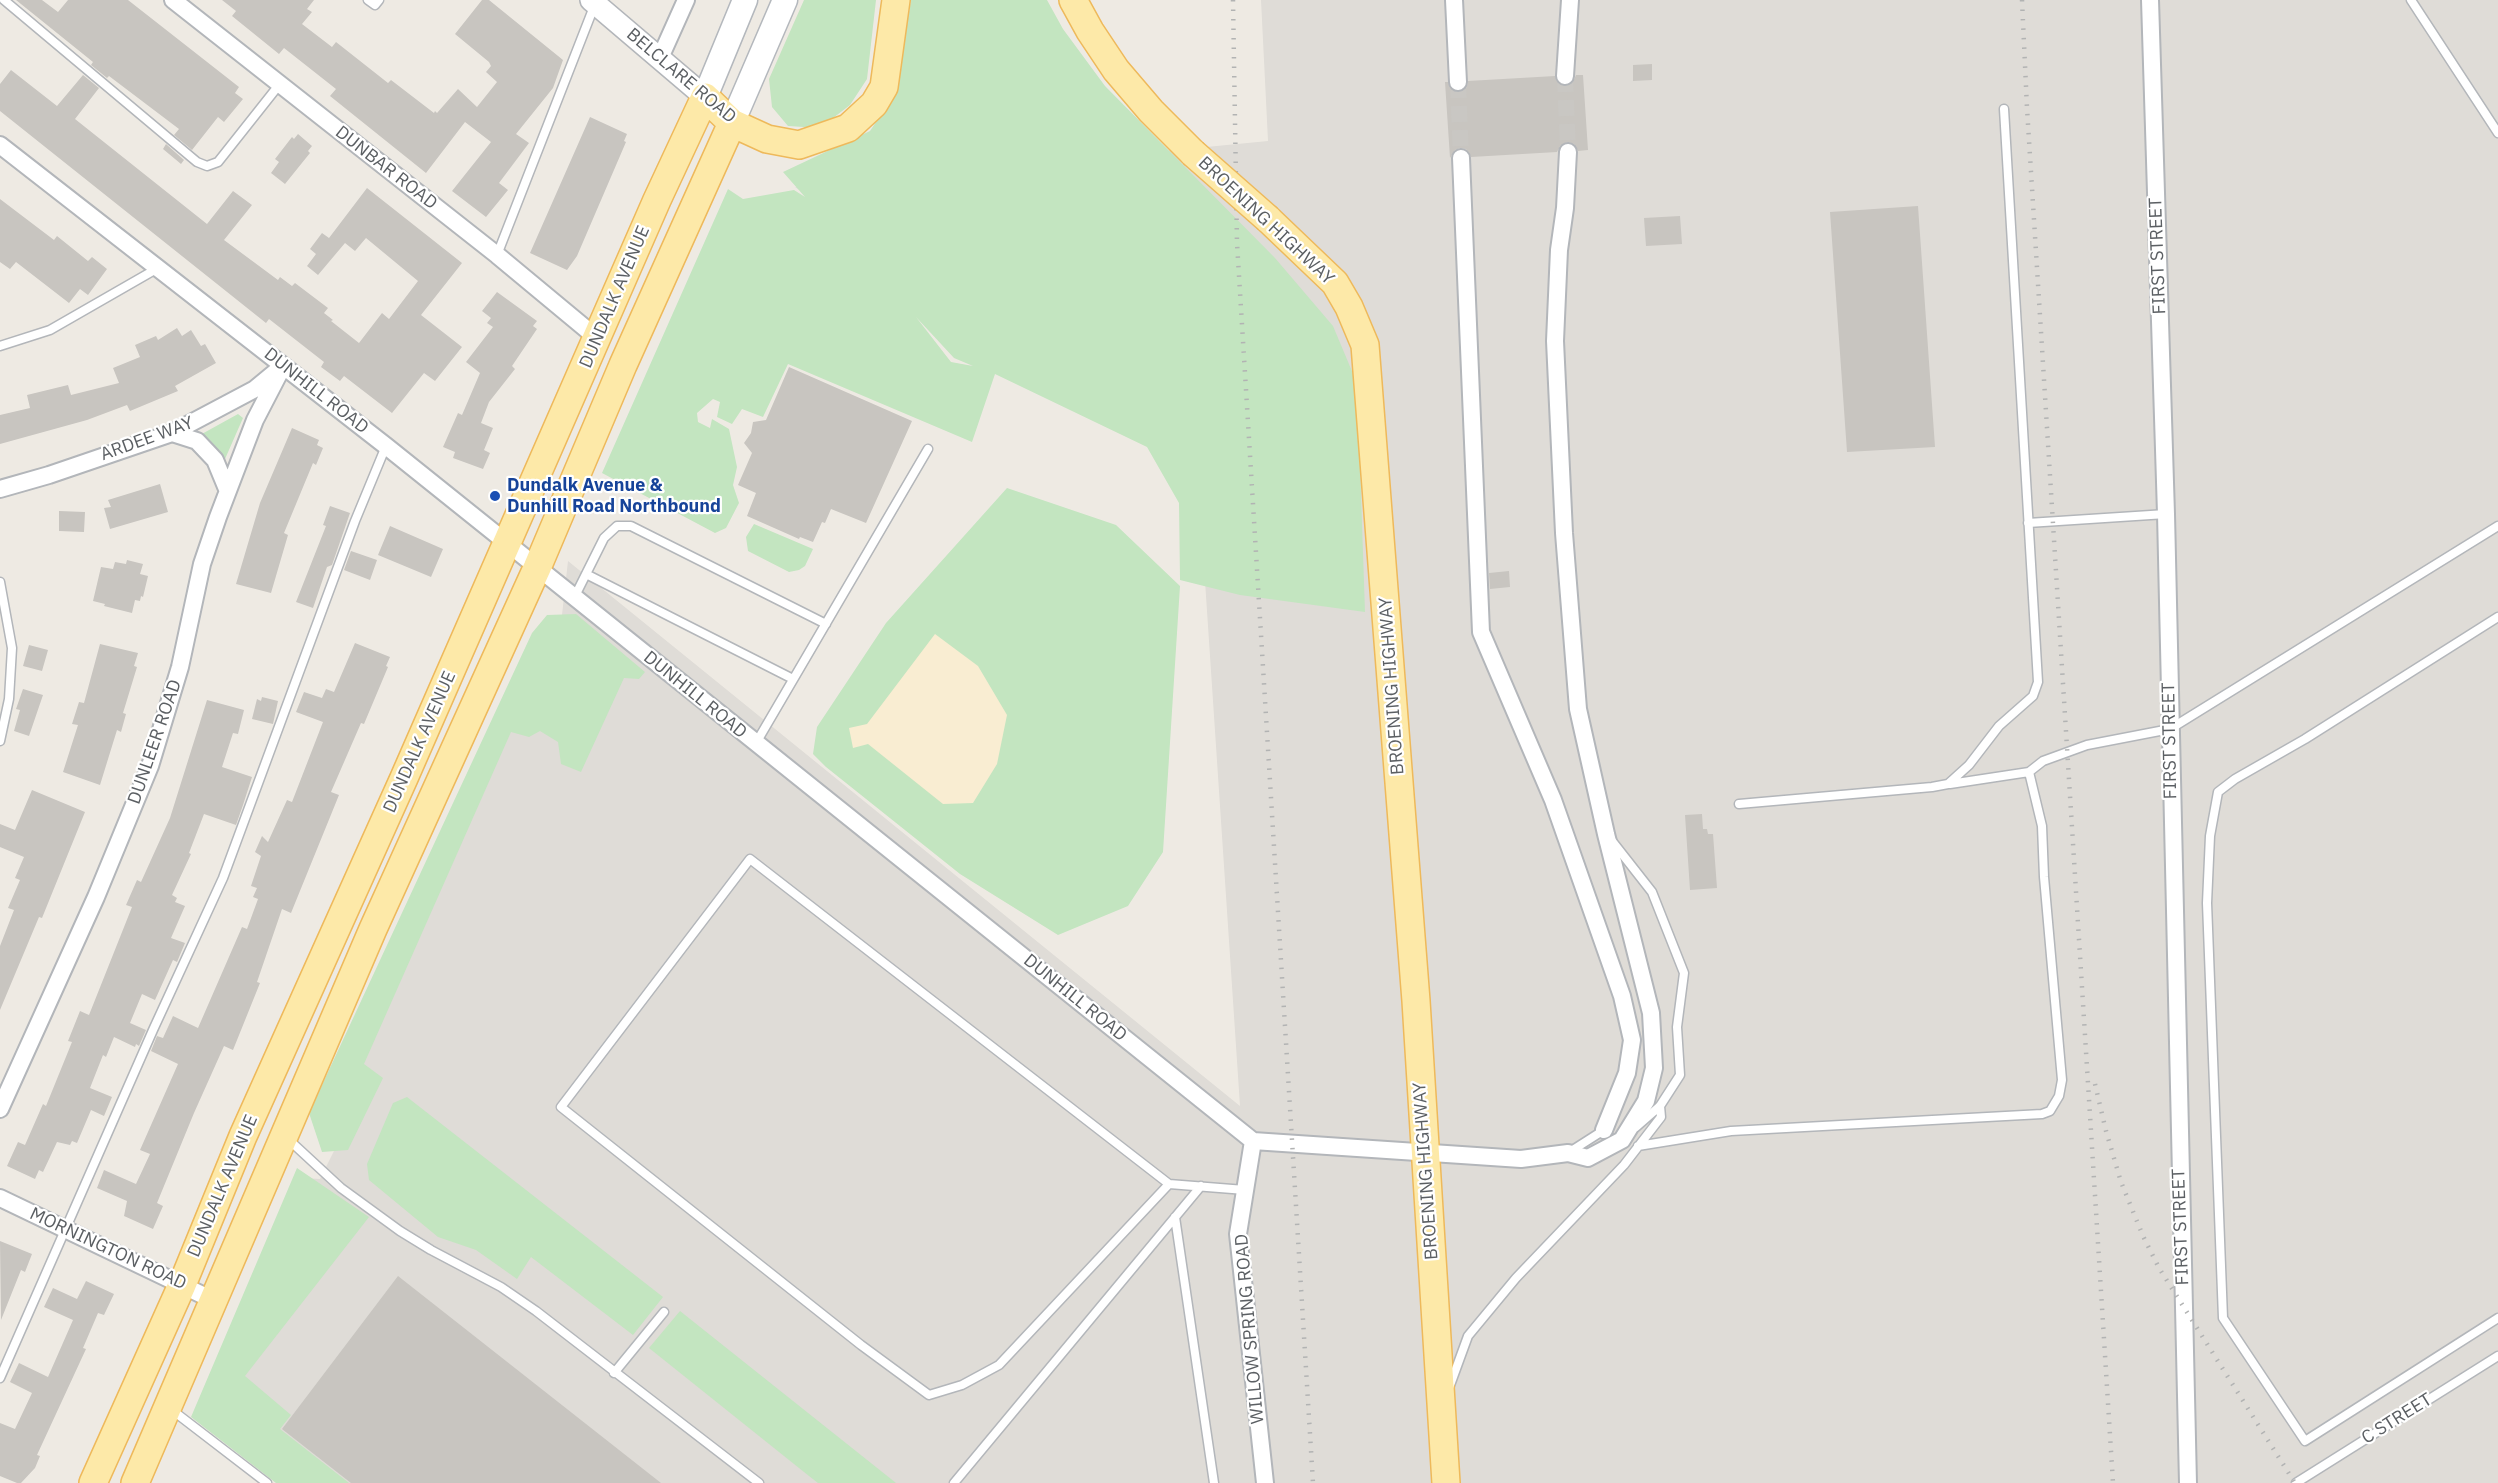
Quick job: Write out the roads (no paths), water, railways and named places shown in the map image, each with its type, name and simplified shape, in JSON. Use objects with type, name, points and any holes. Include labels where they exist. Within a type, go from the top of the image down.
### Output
[{"type":"main road","name":"DUNDALK AVENUE","points":[[93,1483],[182,1285],[243,1136],[657,200],[705,97],[745,0]]},
{"type":"main road","name":"DUNDALK AVENUE","points":[[135,1483],[374,929],[537,568],[623,365],[785,0]]},
{"type":"main road","name":"BELCLARE ROAD","points":[[705,97],[732,123],[767,139],[799,145],[848,128],[874,104],[884,87],[896,0]]},
{"type":"main road","name":"BROENING HIGHWAY","points":[[1073,0],[1116,70],[1151,111],[1335,284],[1349,307],[1365,345],[1416,1001],[1446,1483]]},
{"type":"street","name":"DUNBAR ROAD","points":[[173,0],[497,255],[597,338]]},
{"type":"street","points":[[660,57],[687,0]]},
{"type":"street","points":[[1454,0],[1458,82]]},
{"type":"street","points":[[1565,76],[1570,0]]},
{"type":"street","name":"FIRST STREET","points":[[2150,0],[2166,514],[2188,1483]]},
{"type":"street","name":"BELCLARE ROAD","points":[[593,2],[705,97]]},
{"type":"street","name":"DUNHILL ROAD","points":[[0,145],[386,446],[1253,1141]]},
{"type":"street","points":[[1253,1141],[1521,1159],[1568,1154],[1588,1158],[1622,1140],[1646,1101],[1654,1068],[1652,1013],[1606,834],[1578,709],[1564,533],[1555,341],[1559,250],[1565,208],[1568,152]]},
{"type":"street","points":[[1461,158],[1481,632],[1552,800],[1622,996],[1632,1040],[1627,1072],[1604,1130]]},
{"type":"street","name":"ARDEE WAY","points":[[0,489],[49,475],[172,433],[255,389],[283,366]]},
{"type":"street","name":"DUNLEER ROAD","points":[[0,1109],[96,897],[150,766],[180,667],[202,564],[227,489],[255,420],[283,366]]},
{"type":"street","points":[[172,433],[197,441],[215,460],[227,489]]},
{"type":"street","name":"WILLOW SPRING ROAD","points":[[1253,1141],[1238,1234],[1265,1483]]},
{"type":"street","name":"MORNINGTON ROAD","points":[[0,1198],[215,1301]]},
{"type":"lane","points":[[4,0],[197,162],[207,166],[218,162],[279,85]]},
{"type":"lane","points":[[368,0],[375,5],[379,0]]},
{"type":"lane","points":[[2411,0],[2498,133]]},
{"type":"lane","points":[[497,255],[593,2]]},
{"type":"lane","points":[[1948,784],[1969,765],[2000,726],[2033,696],[2038,682],[2004,109]]},
{"type":"lane","points":[[0,345],[50,330],[159,268]]},
{"type":"lane","points":[[0,1378],[153,1030],[223,878],[355,521],[386,446]]},
{"type":"lane","points":[[756,743],[928,449]]},
{"type":"lane","points":[[2028,523],[2166,514]]},
{"type":"lane","points":[[574,598],[603,538],[616,526],[631,526],[826,624]]},
{"type":"lane","points":[[1739,804],[1932,788],[2029,772],[2043,761],[2087,746],[2170,729],[2498,526]]},
{"type":"lane","points":[[586,574],[793,680]]},
{"type":"lane","points":[[0,582],[12,648],[9,699],[0,741]]},
{"type":"lane","points":[[2498,617],[2305,739],[2235,778],[2218,792],[2210,836],[2207,903],[2223,1318],[2305,1441],[2498,1318]]},
{"type":"lane","points":[[1638,1146],[1731,1131],[2050,1112],[2059,1096],[2062,1080],[2044,877],[2042,826],[2029,772]]},
{"type":"lane","points":[[1606,834],[1652,892],[1684,973],[1677,1027],[1680,1075],[1660,1106],[1622,1140]]},
{"type":"lane","points":[[1169,1184],[999,1365],[962,1385],[929,1395],[852,1338],[561,1107],[750,859],[1169,1184],[1245,1190]]},
{"type":"lane","points":[[1442,1408],[1468,1336],[1516,1278],[1624,1165],[1661,1117],[1660,1106]]},
{"type":"lane","points":[[1568,1154],[1604,1130]]},
{"type":"lane","points":[[285,1136],[341,1188],[400,1231],[501,1287],[536,1311],[759,1483]]},
{"type":"lane","points":[[954,1483],[1201,1186]]},
{"type":"lane","points":[[1175,1217],[1214,1483]]},
{"type":"lane","points":[[614,1373],[664,1312]]},
{"type":"lane","name":"C STREET","points":[[2296,1483],[2498,1356]]},
{"type":"lane","points":[[169,1408],[267,1483]]},
{"type":"tunnel","points":[[1565,76],[1568,152]]},
{"type":"tunnel","points":[[1458,82],[1461,158]]},
{"type":"railway","points":[[1233,0],[1237,243],[1313,1483]]},
{"type":"railway","points":[[2022,0],[2113,1483]]},
{"type":"railway","points":[[2095,1084],[2121,1182],[2159,1268],[2295,1483]]},
{"type":"place","name":"Dundalk Avenue & Dunhill Road Northbound","points":[[495,496]]}]
